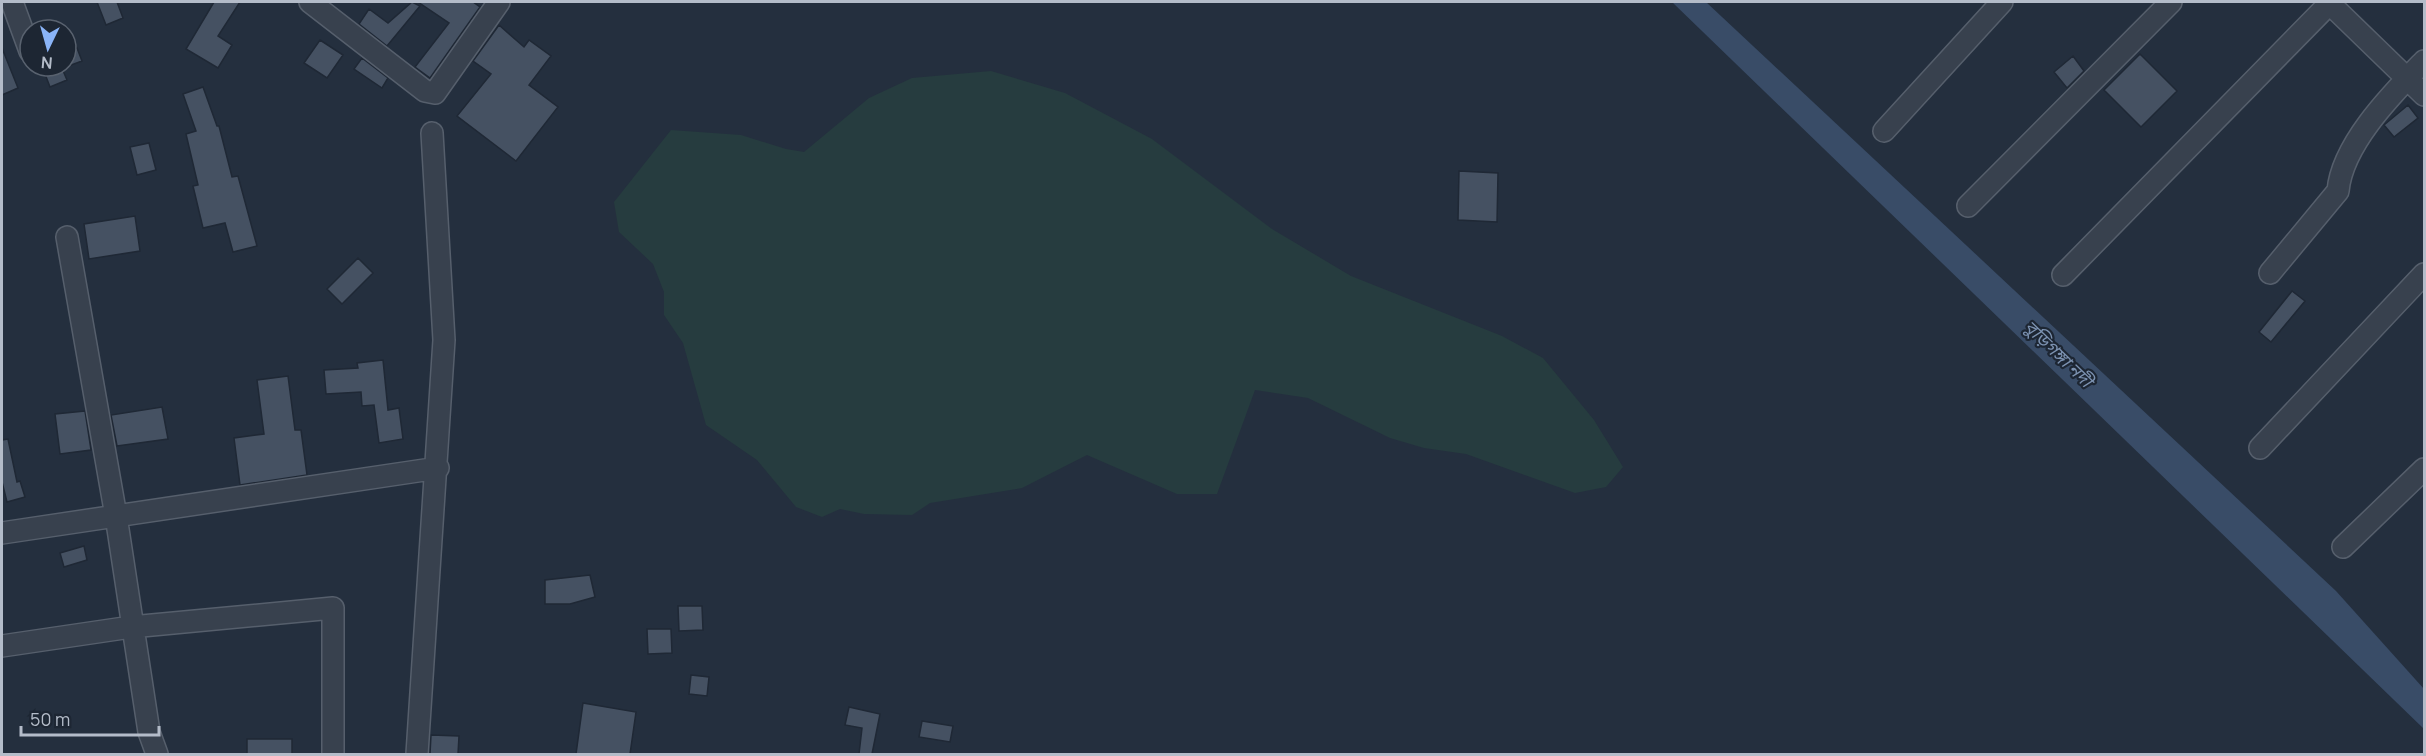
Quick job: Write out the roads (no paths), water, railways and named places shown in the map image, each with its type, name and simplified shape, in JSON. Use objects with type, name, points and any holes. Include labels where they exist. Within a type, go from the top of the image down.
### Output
[{"type":"street","points":[[12,2],[18,18]]},
{"type":"street","points":[[310,2],[425,91],[435,93],[499,2]]},
{"type":"street","points":[[1884,131],[2002,2]]},
{"type":"street","points":[[1968,206],[2171,2]]},
{"type":"street","points":[[2063,275],[2329,2],[2424,95]]},
{"type":"street","points":[[2270,273],[2338,191],[2339,174],[2386,100],[2424,61]]},
{"type":"street","points":[[417,754],[438,468],[444,340],[432,133]]},
{"type":"street","points":[[67,237],[116,516],[131,627],[149,732],[157,754]]},
{"type":"street","points":[[2260,448],[2424,274]]},
{"type":"street","points":[[2,533],[438,468]]},
{"type":"street","points":[[2343,546],[2424,469]]},
{"type":"street","points":[[2,646],[131,627],[333,609],[333,754]]},
{"type":"water","name":"বুড়িগঙ্গা নদী","points":[[1672,2],[1706,2],[2336,591],[2424,689],[2424,729]]}]
